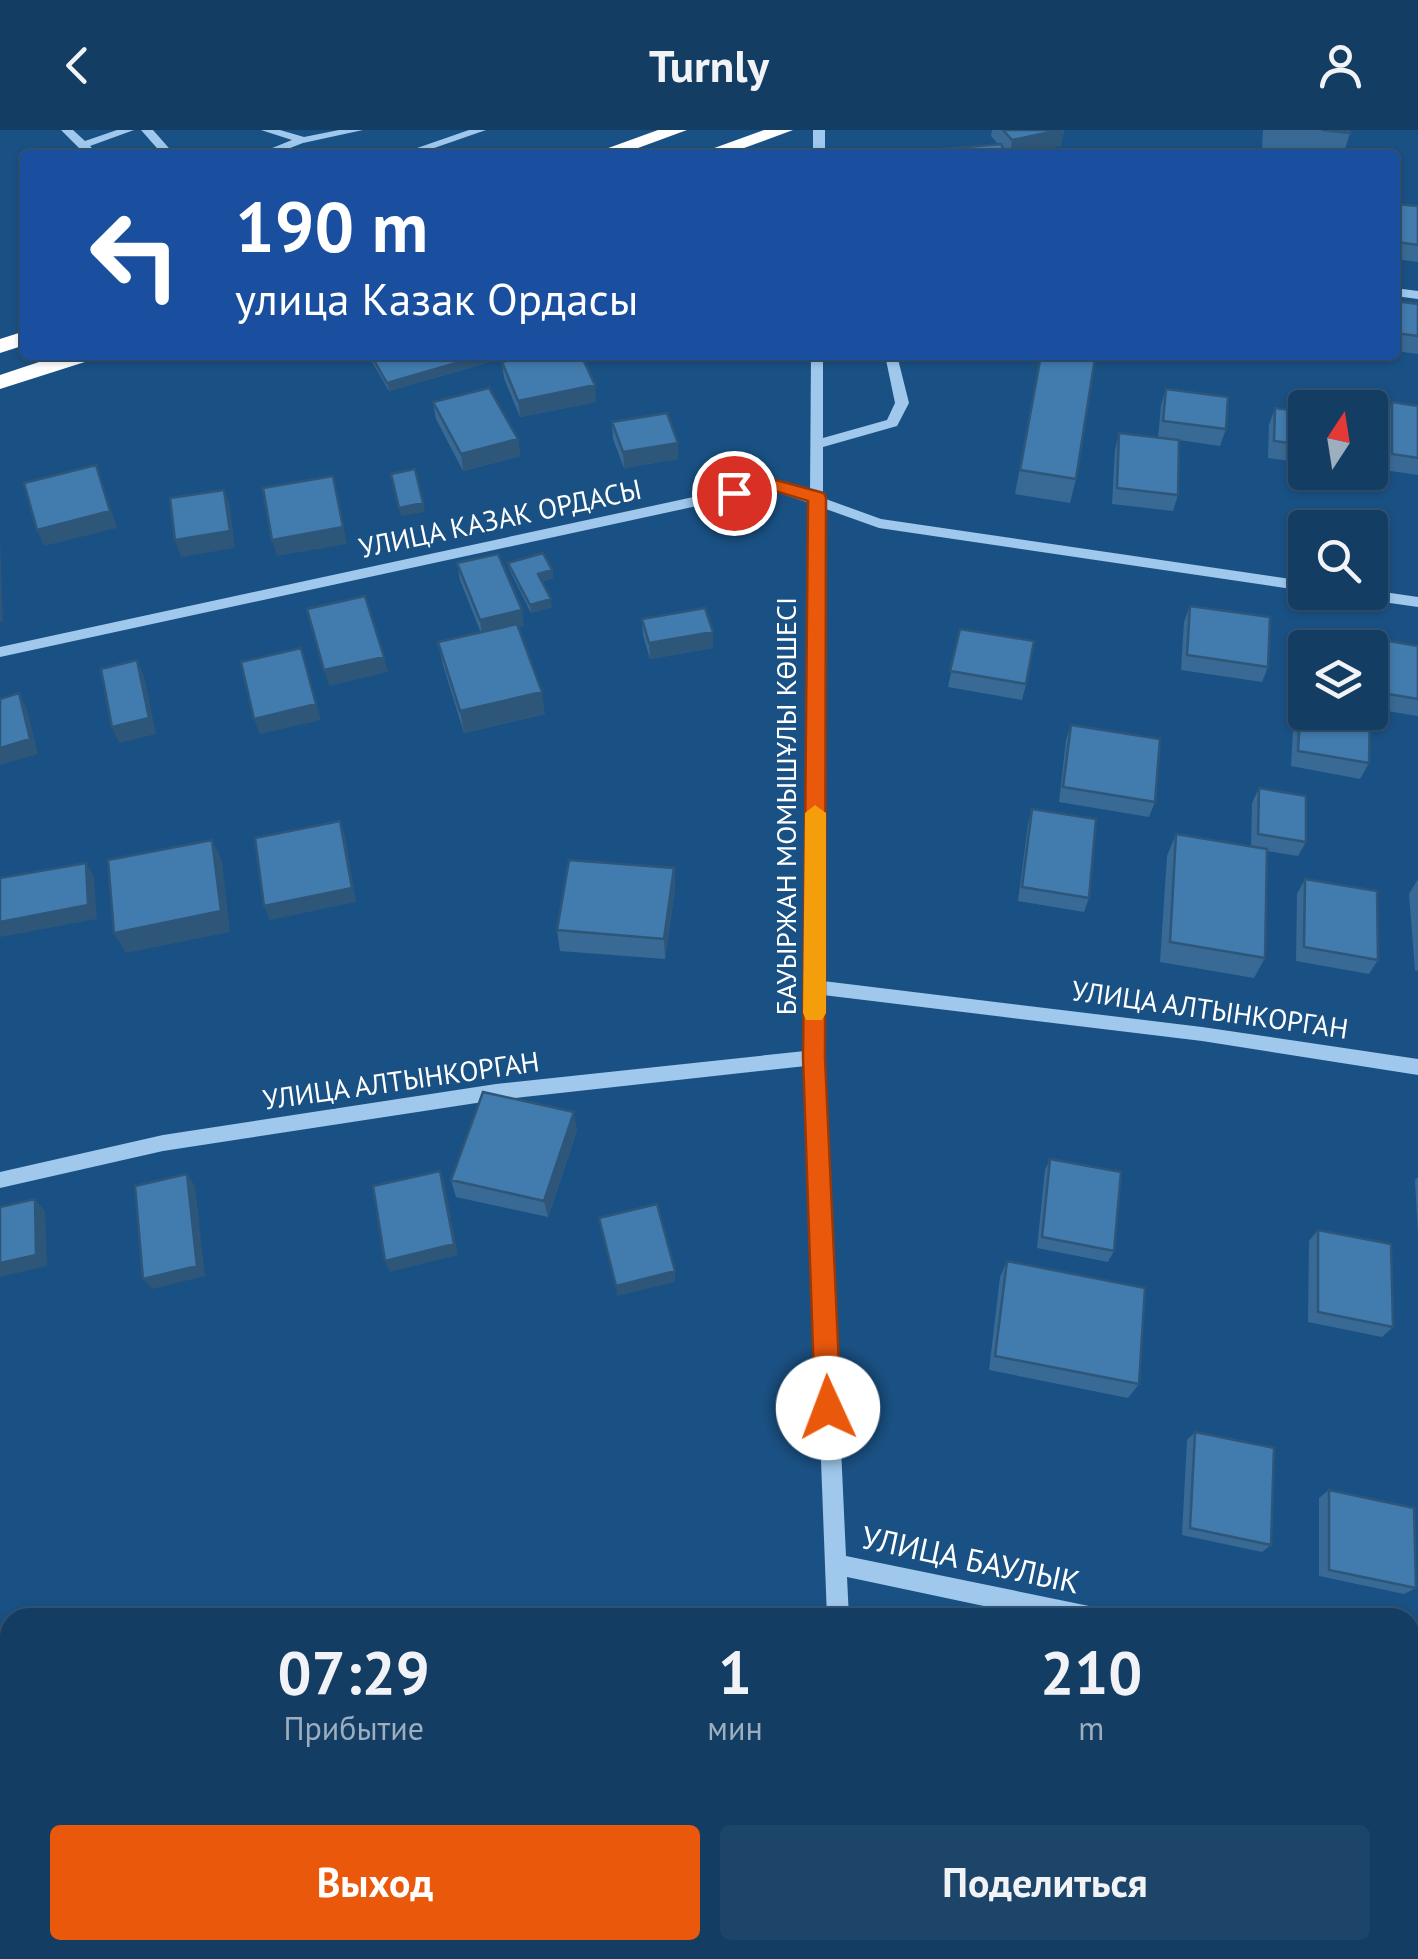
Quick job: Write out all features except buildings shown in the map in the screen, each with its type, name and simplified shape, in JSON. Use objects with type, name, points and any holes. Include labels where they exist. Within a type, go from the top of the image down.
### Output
[{"type":"highway","points":[[615,150],[677,130]]},
{"type":"highway","points":[[721,150],[783,130]]},
{"type":"highway","points":[[0,382],[68,360]]},
{"type":"street","points":[[67,130],[88,150]]},
{"type":"street","points":[[83,145],[128,130]]},
{"type":"street","points":[[146,130],[164,150]]},
{"type":"street","points":[[267,130],[304,140]]},
{"type":"street","points":[[275,150],[357,130]]},
{"type":"street","points":[[418,150],[480,130]]},
{"type":"street","name":"БАУЫРЖАН МОМЫШҰЛЫ КӨШЕСІ","points":[[817,360],[814,1058],[837,1608]]},
{"type":"street","points":[[817,444],[892,423],[902,403],[892,360]]},
{"type":"street","name":"УЛИЦА КАЗАК ОРДАСЫ","points":[[0,652],[772,484],[879,523],[1288,583]]},
{"type":"street","points":[[1388,598],[1418,602]]},
{"type":"street","name":"УЛИЦА АЛТЫНКОРГАН","points":[[814,987],[1182,1031],[1418,1067]]},
{"type":"street","name":"УЛИЦА АЛТЫНКОРГАН","points":[[0,1180],[163,1143],[496,1092],[814,1058]]},
{"type":"street","name":"УЛИЦА БАУЛЫК","points":[[834,1564],[1046,1608]]},
{"type":"slow traffic","points":[[814,1013],[815,813]]},
{"type":"route","points":[[734,493],[772,484],[817,498],[814,1058],[828,1408]]}]
